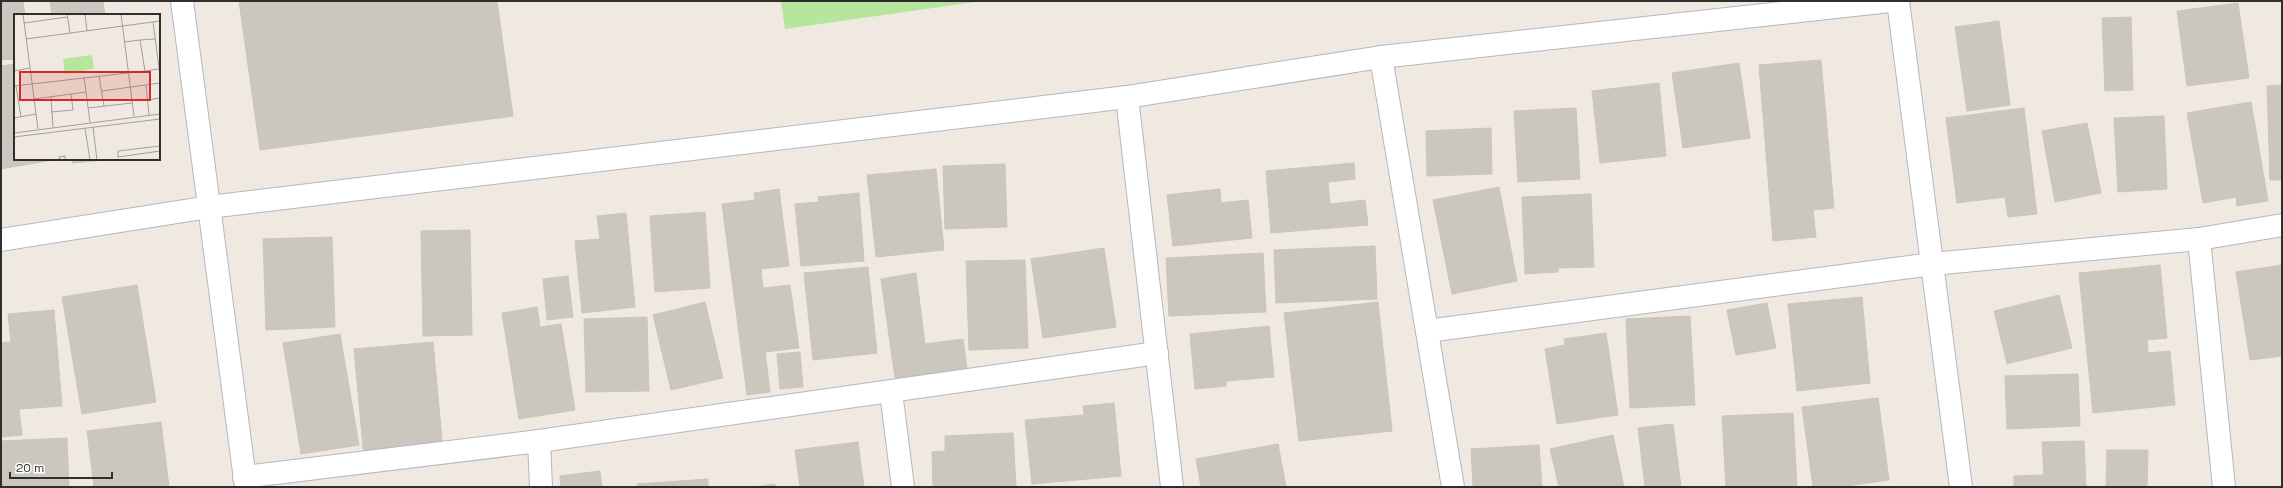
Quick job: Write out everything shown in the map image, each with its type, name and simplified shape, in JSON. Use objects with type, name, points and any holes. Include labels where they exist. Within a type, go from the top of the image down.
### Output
[{"type":"street","points":[[182,1],[245,482],[891,392],[1157,353]]},
{"type":"street","points":[[1,240],[209,207],[1127,97],[1381,57],[1890,1]]},
{"type":"street","points":[[1898,1],[1961,487]]},
{"type":"street","points":[[1381,57],[1453,487]]},
{"type":"street","points":[[1127,97],[1172,487]]},
{"type":"street","points":[[1427,331],[1932,264],[2199,239],[2282,225]]},
{"type":"street","points":[[2199,239],[2224,487]]},
{"type":"street","points":[[891,392],[903,487]]},
{"type":"street","points":[[539,441],[541,487]]},
{"type":"green space","points":[[781,1],[982,1],[785,29]]},
{"type":"building","points":[[1,1],[23,1],[25,14],[14,14],[14,59],[1,60]]},
{"type":"building","points":[[50,1],[103,1],[105,14],[52,14]]},
{"type":"building","points":[[239,1],[497,1],[513,116],[260,150]]},
{"type":"building","points":[[2238,3],[2249,78],[2187,86],[2177,11]]},
{"type":"building","points":[[2131,17],[2133,90],[2105,91],[2102,18]]},
{"type":"building","points":[[1999,21],[2010,105],[1967,111],[1955,27]]},
{"type":"building","points":[[1821,60],[1834,208],[1813,210],[1816,237],[1773,241],[1759,65]]},
{"type":"building","points":[[1739,63],[1750,138],[1683,148],[1672,73]]},
{"type":"building","points":[[14,64],[14,160],[53,160],[1,169],[1,66]]},
{"type":"building","points":[[1659,83],[1666,156],[1600,163],[1592,91]]},
{"type":"building","points":[[2282,85],[2282,180],[2270,180],[2267,86]]},
{"type":"building","points":[[2251,102],[2268,201],[2237,206],[2236,197],[2203,203],[2187,113]]},
{"type":"building","points":[[1576,108],[1580,179],[1518,182],[1514,111]]},
{"type":"building","points":[[2024,108],[2037,214],[2008,217],[2005,197],[1957,203],[1946,118]]},
{"type":"building","points":[[2164,116],[2167,189],[2118,192],[2114,118]]},
{"type":"building","points":[[2087,123],[2101,193],[2055,202],[2042,131]]},
{"type":"building","points":[[1491,128],[1492,174],[1427,176],[1426,131]]},
{"type":"building","points":[[72,160],[107,160],[72,163]]},
{"type":"building","points":[[1354,163],[1355,179],[1328,182],[1330,204],[1365,200],[1368,225],[1271,233],[1266,171]]},
{"type":"building","points":[[1005,164],[1007,227],[945,229],[943,166]]},
{"type":"building","points":[[936,169],[944,250],[876,257],[867,175]]},
{"type":"building","points":[[1499,187],[1517,281],[1452,294],[1433,200]]},
{"type":"building","points":[[779,189],[789,266],[761,269],[763,288],[790,285],[799,348],[765,352],[770,392],[747,395],[722,204],[755,200],[754,193]]},
{"type":"building","points":[[1220,189],[1221,203],[1248,200],[1252,238],[1173,246],[1167,195]]},
{"type":"building","points":[[859,193],[864,261],[801,266],[795,204],[819,202],[818,197]]},
{"type":"building","points":[[1591,194],[1594,267],[1558,268],[1558,272],[1525,274],[1522,197]]},
{"type":"building","points":[[705,212],[710,288],[655,292],[650,216]]},
{"type":"building","points":[[626,213],[635,307],[582,313],[575,241],[600,239],[597,216]]},
{"type":"building","points":[[470,230],[472,335],[423,336],[421,231]]},
{"type":"building","points":[[332,237],[335,327],[266,330],[263,239]]},
{"type":"building","points":[[1375,246],[1377,299],[1276,303],[1274,250]]},
{"type":"building","points":[[1104,248],[1116,327],[1043,338],[1031,259]]},
{"type":"building","points":[[1263,253],[1266,312],[1169,316],[1166,258]]},
{"type":"building","points":[[1025,260],[1028,348],[969,350],[966,261]]},
{"type":"building","points":[[2160,265],[2167,338],[2147,340],[2148,353],[2170,351],[2175,405],[2093,413],[2079,273]]},
{"type":"building","points":[[2282,265],[2282,356],[2250,360],[2236,272]]},
{"type":"building","points":[[868,267],[877,353],[813,360],[804,273]]},
{"type":"building","points":[[916,273],[925,344],[963,339],[967,368],[895,378],[881,279]]},
{"type":"building","points":[[568,276],[573,317],[547,320],[543,279]]},
{"type":"building","points":[[137,285],[156,402],[82,414],[62,297]]},
{"type":"building","points":[[2059,295],[2072,348],[2007,364],[1994,311]]},
{"type":"building","points":[[1862,297],[1870,383],[1797,391],[1788,304]]},
{"type":"building","points":[[705,302],[723,378],[671,390],[653,315]]},
{"type":"building","points":[[1378,302],[1392,431],[1299,441],[1284,313]]},
{"type":"building","points":[[1767,303],[1776,348],[1736,355],[1727,310]]},
{"type":"building","points":[[537,307],[540,327],[561,324],[575,410],[519,419],[502,313]]},
{"type":"building","points":[[54,310],[62,406],[19,409],[22,435],[1,437],[1,343],[11,342],[8,314]]},
{"type":"building","points":[[1690,316],[1695,405],[1630,408],[1626,319]]},
{"type":"building","points":[[647,317],[649,391],[586,392],[584,319]]},
{"type":"building","points":[[1269,326],[1274,377],[1226,381],[1226,386],[1195,389],[1190,334]]},
{"type":"building","points":[[1606,333],[1618,415],[1557,424],[1545,349],[1565,345],[1564,339]]},
{"type":"building","points":[[340,334],[359,445],[301,454],[283,343]]},
{"type":"building","points":[[433,342],[443,451],[364,458],[354,349]]},
{"type":"building","points":[[800,352],[803,387],[780,389],[777,354]]},
{"type":"building","points":[[2078,374],[2080,426],[2007,429],[2005,376]]},
{"type":"building","points":[[1878,398],[1889,480],[1840,487],[1813,487],[1802,407]]},
{"type":"building","points":[[1114,403],[1121,476],[1032,484],[1025,420],[1084,415],[1083,406]]},
{"type":"building","points":[[1793,413],[1797,487],[1726,487],[1722,416]]},
{"type":"building","points":[[161,422],[169,487],[94,487],[87,431]]},
{"type":"building","points":[[1673,424],[1681,487],[1645,487],[1638,428]]},
{"type":"building","points":[[1013,433],[1016,486],[933,487],[932,452],[945,451],[945,436]]},
{"type":"building","points":[[1613,435],[1624,487],[1559,487],[1550,449]]},
{"type":"building","points":[[67,438],[69,487],[1,487],[1,441]]},
{"type":"building","points":[[2084,441],[2086,487],[2014,487],[2014,476],[2044,475],[2042,442]]},
{"type":"building","points":[[858,442],[864,487],[800,487],[795,450]]},
{"type":"building","points":[[1278,444],[1286,487],[1201,487],[1196,459]]},
{"type":"building","points":[[1539,445],[1542,487],[1473,487],[1471,449]]},
{"type":"building","points":[[2107,450],[2148,450],[2147,487],[2106,487]]},
{"type":"building","points":[[600,471],[602,487],[561,487],[560,476]]},
{"type":"building","points":[[708,479],[708,487],[638,487],[637,484]]},
{"type":"building","points":[[775,484],[775,487],[755,487]]}]
